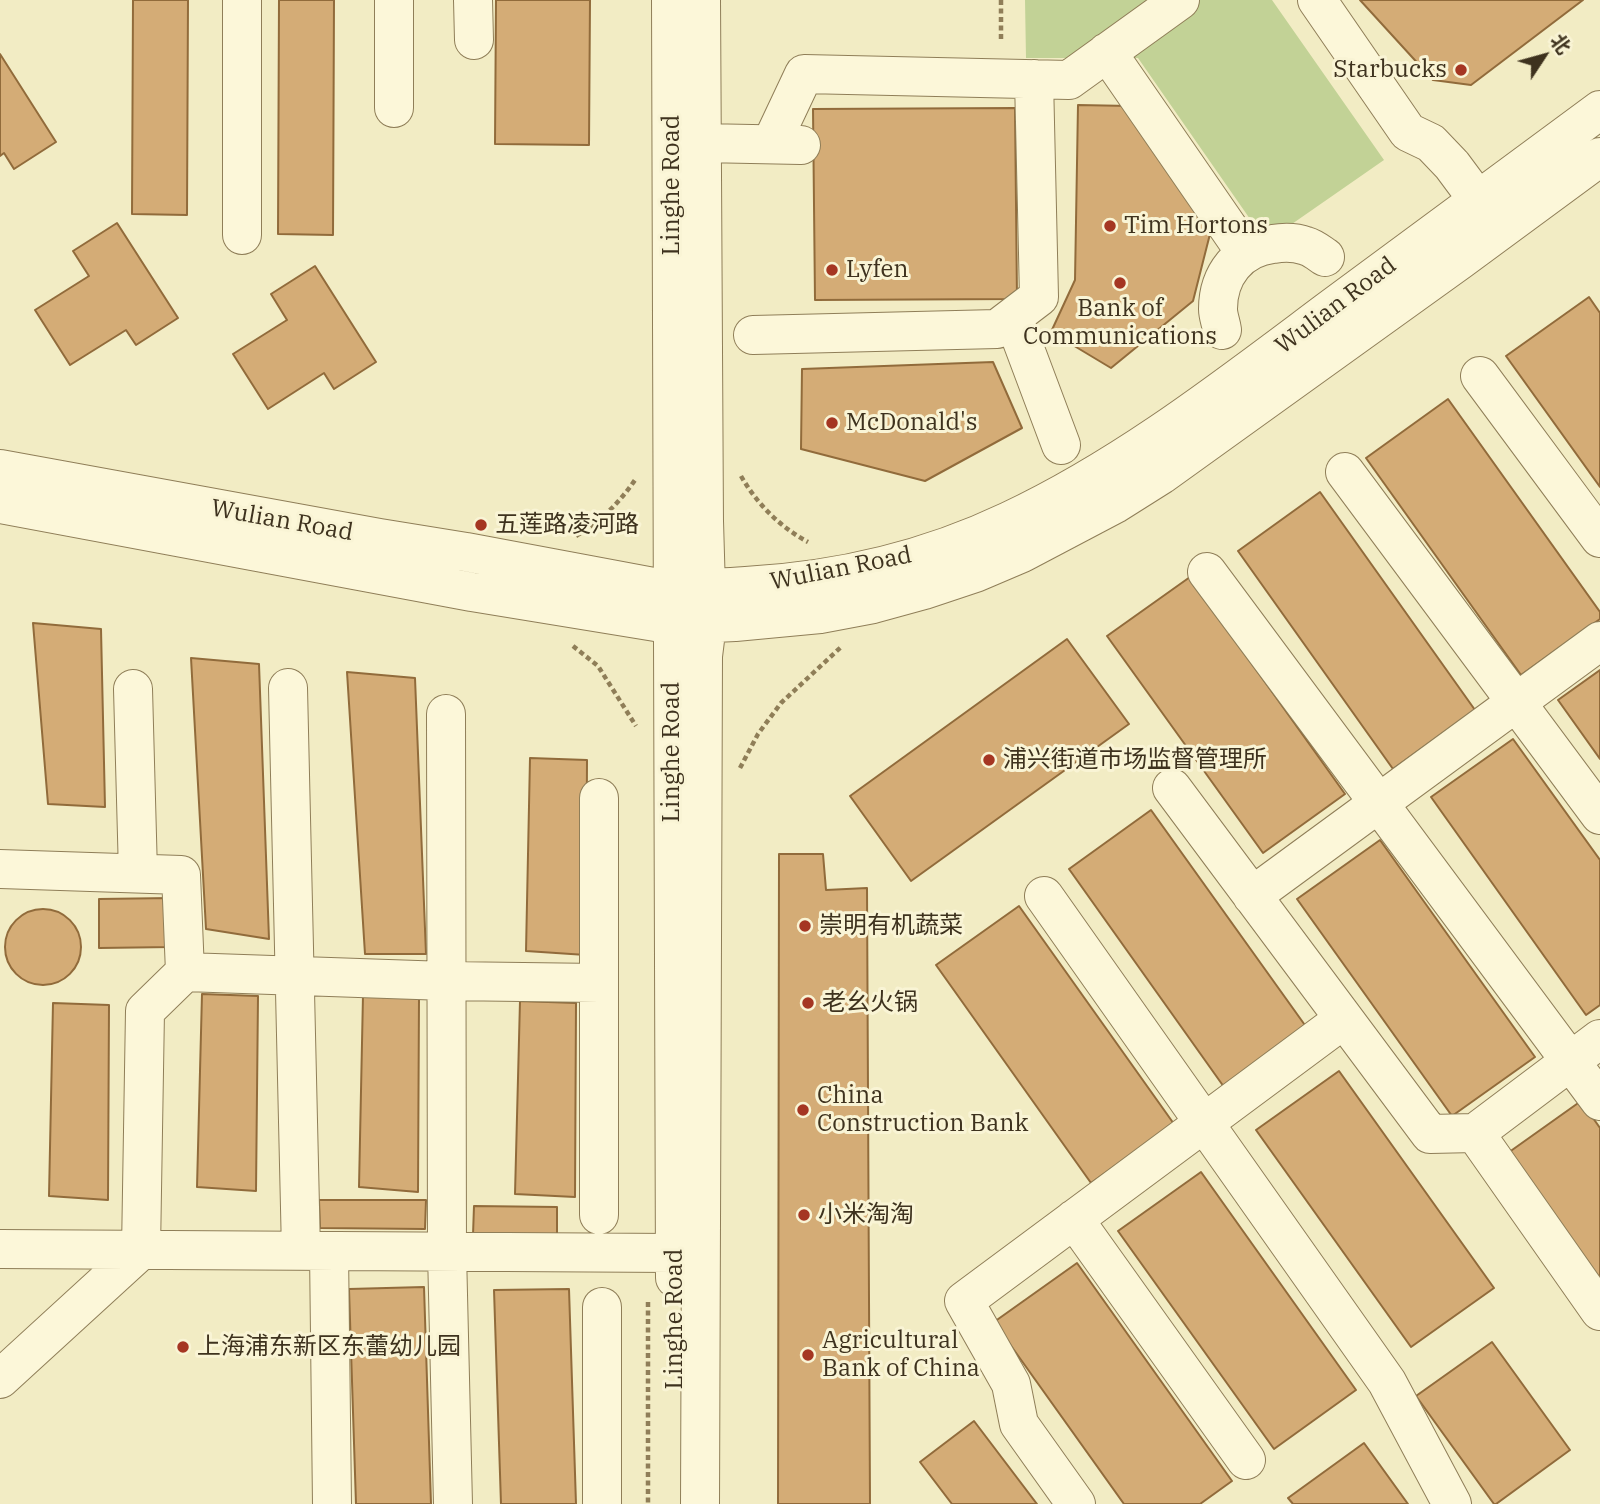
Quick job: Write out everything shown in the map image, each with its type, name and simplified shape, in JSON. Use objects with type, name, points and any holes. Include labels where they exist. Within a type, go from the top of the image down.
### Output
[{"type":"street","points":[[242,0],[242,235]]},
{"type":"street","points":[[394,0],[394,108]]},
{"type":"street","points":[[473,0],[474,40]]},
{"type":"street","name":"Linghe Road","points":[[671,0],[689,607],[703,676],[700,1504]]},
{"type":"street","name":"Linghe Road","points":[[676,1504],[672,763],[689,607],[702,142],[701,0]]},
{"type":"street","points":[[702,142],[786,144],[804,74],[1069,80],[1180,0]]},
{"type":"street","points":[[1317,0],[1408,132],[1431,143],[1452,165],[1478,200]]},
{"type":"street","points":[[1107,52],[1245,252]]},
{"type":"street","points":[[753,335],[997,329],[1040,297],[1018,78]]},
{"type":"street","name":"Wulian Road","points":[[0,469],[621,582],[689,607],[764,585],[815,580],[864,570],[914,557],[1007,522],[1097,474],[1239,378],[1600,110]]},
{"type":"street","name":"Wulian Road","points":[[0,504],[472,592],[820,614],[886,600],[975,573],[1022,553],[1115,504],[1161,475],[1600,157]]},
{"type":"street","points":[[1222,330],[1218,312],[1219,296],[1225,277],[1245,252],[1264,245],[1288,242],[1307,246],[1325,257]]},
{"type":"street","points":[[1013,317],[1061,445]]},
{"type":"street","points":[[1480,376],[1600,538]]},
{"type":"street","points":[[1345,472],[1600,815]]},
{"type":"street","points":[[1207,572],[1379,803],[1585,1050],[1600,1101]]},
{"type":"street","points":[[1252,896],[1600,641]]},
{"type":"street","points":[[288,688],[295,976],[332,1504]]},
{"type":"street","points":[[134,689],[138,873]]},
{"type":"street","points":[[446,714],[447,1252],[453,1504]]},
{"type":"street","points":[[1172,788],[1430,1134],[1475,1133],[1585,1050]]},
{"type":"street","points":[[599,798],[599,1215]]},
{"type":"street","points":[[0,869],[181,875],[185,972]]},
{"type":"street","points":[[1044,897],[1387,1382],[1452,1504]]},
{"type":"street","points":[[0,1379],[141,1250],[145,1012],[185,972],[599,983]]},
{"type":"street","points":[[1076,1504],[1019,1424],[1011,1384],[964,1301],[1344,1019]]},
{"type":"street","points":[[1475,1133],[1600,1311]]},
{"type":"street","points":[[1074,1219],[1246,1460]]},
{"type":"street","points":[[0,1249],[674,1253]]},
{"type":"street","points":[[602,1307],[602,1504]]},
{"type":"path","points":[[1001,0],[1018,78]]},
{"type":"path","points":[[736,466],[751,493],[770,513],[790,533],[813,545]]},
{"type":"path","points":[[581,543],[568,540],[593,526],[625,495],[640,473]]},
{"type":"path","points":[[580,644],[567,642],[598,667],[637,728]]},
{"type":"path","points":[[734,778],[758,734],[781,703],[846,642],[836,644]]},
{"type":"green space","points":[[1025,0],[1272,0],[1384,160],[1266,242],[1138,58],[1026,58]]},
{"type":"building","points":[[133,0],[188,0],[187,215],[132,214]]},
{"type":"building","points":[[279,0],[334,0],[333,235],[278,234]]},
{"type":"building","points":[[496,0],[590,0],[589,145],[495,144]]},
{"type":"building","points":[[1360,0],[1583,0],[1471,85],[1433,80]]},
{"type":"building","points":[[0,54],[56,142],[14,169],[4,153],[0,156]]},
{"type":"building","points":[[1078,105],[1130,106],[1210,234],[1193,301],[1111,368],[1051,332],[1075,280]]},
{"type":"building","points":[[1015,108],[1017,299],[815,300],[813,109]]},
{"type":"building","points":[[117,223],[178,318],[136,345],[126,330],[70,365],[35,310],[89,276],[73,251]]},
{"type":"building","points":[[315,266],[376,362],[334,389],[324,373],[268,409],[233,354],[287,320],[271,294]]},
{"type":"building","points":[[1589,297],[1600,313],[1600,487],[1506,356]]},
{"type":"building","points":[[993,362],[1022,428],[925,481],[801,449],[802,369]]},
{"type":"building","points":[[1448,399],[1600,612],[1600,619],[1521,675],[1366,458]]},
{"type":"building","points":[[1320,492],[1475,710],[1393,769],[1238,551]]},
{"type":"building","points":[[1190,577],[1345,794],[1263,853],[1107,636]]},
{"type":"building","points":[[33,623],[101,629],[105,807],[48,804]]},
{"type":"building","name":"浦兴街道市场监督管理所","points":[[1067,639],[1129,724],[911,881],[850,796]]},
{"type":"building","points":[[191,658],[259,664],[269,939],[206,929]]},
{"type":"building","points":[[1600,670],[1600,759],[1558,700]]},
{"type":"building","points":[[347,672],[415,678],[426,954],[365,954]]},
{"type":"building","points":[[1513,739],[1600,860],[1600,1005],[1586,1015],[1431,797]]},
{"type":"building","points":[[530,758],[587,760],[586,955],[526,951]]},
{"type":"building","points":[[1151,810],[1307,1028],[1224,1087],[1069,869]]},
{"type":"building","points":[[1380,840],[1535,1057],[1452,1116],[1297,899]]},
{"type":"building","points":[[779,854],[823,854],[826,890],[867,888],[870,1504],[778,1504]]},
{"type":"building","points":[[172,898],[172,947],[99,948],[99,899]]},
{"type":"building","points":[[1019,906],[1174,1124],[1091,1183],[936,965]]},
{"type":"building","points":[[43,909],[57,912],[70,920],[78,933],[81,947],[78,961],[70,974],[57,982],[43,985],[29,982],[16,974],[8,961],[5,947],[8,933],[16,920],[29,912]]},
{"type":"building","points":[[202,994],[258,996],[256,1191],[197,1187]]},
{"type":"building","points":[[363,995],[419,997],[418,1192],[359,1187]]},
{"type":"building","points":[[520,1001],[576,1003],[575,1197],[515,1194]]},
{"type":"building","points":[[53,1003],[109,1005],[108,1200],[49,1196]]},
{"type":"building","points":[[1339,1071],[1494,1288],[1411,1347],[1256,1130]]},
{"type":"building","points":[[1581,1101],[1600,1128],[1600,1302],[1498,1160]]},
{"type":"building","points":[[1201,1172],[1356,1390],[1274,1449],[1118,1231]]},
{"type":"building","points":[[319,1200],[426,1200],[425,1229],[320,1228]]},
{"type":"building","points":[[474,1206],[557,1207],[557,1237],[473,1235]]},
{"type":"building","points":[[1077,1263],[1232,1481],[1200,1504],[1124,1504],[994,1322]]},
{"type":"building","points":[[424,1287],[431,1504],[356,1504],[349,1289]]},
{"type":"building","points":[[569,1289],[576,1504],[501,1504],[494,1290]]},
{"type":"building","points":[[1492,1342],[1570,1450],[1496,1504],[1416,1396]]},
{"type":"building","points":[[974,1421],[1037,1504],[952,1504],[920,1462]]},
{"type":"building","points":[[1364,1443],[1408,1504],[1293,1504],[1288,1498]]},
{"type":"place","name":"Starbucks","points":[[1461,70]]},
{"type":"place","name":"Tim Hortons","points":[[1110,226]]},
{"type":"place","name":"Lyfen","points":[[832,270]]},
{"type":"place","name":"Bank of Communications","points":[[1120,283]]},
{"type":"place","name":"McDonald's","points":[[832,423]]},
{"type":"place","name":"五莲路凌河路","points":[[481,525]]},
{"type":"place","name":"浦兴街道市场监督管理所","points":[[989,760]]},
{"type":"place","name":"崇明有机蔬菜","points":[[805,926]]},
{"type":"place","name":"老幺火锅","points":[[808,1003]]},
{"type":"place","name":"China Construction Bank","points":[[803,1110]]},
{"type":"place","name":"小米淘淘","points":[[804,1215]]},
{"type":"place","name":"上海浦东新区东蕾幼儿园","points":[[183,1347]]},
{"type":"place","name":"Agricultural Bank of China","points":[[808,1355]]}]
